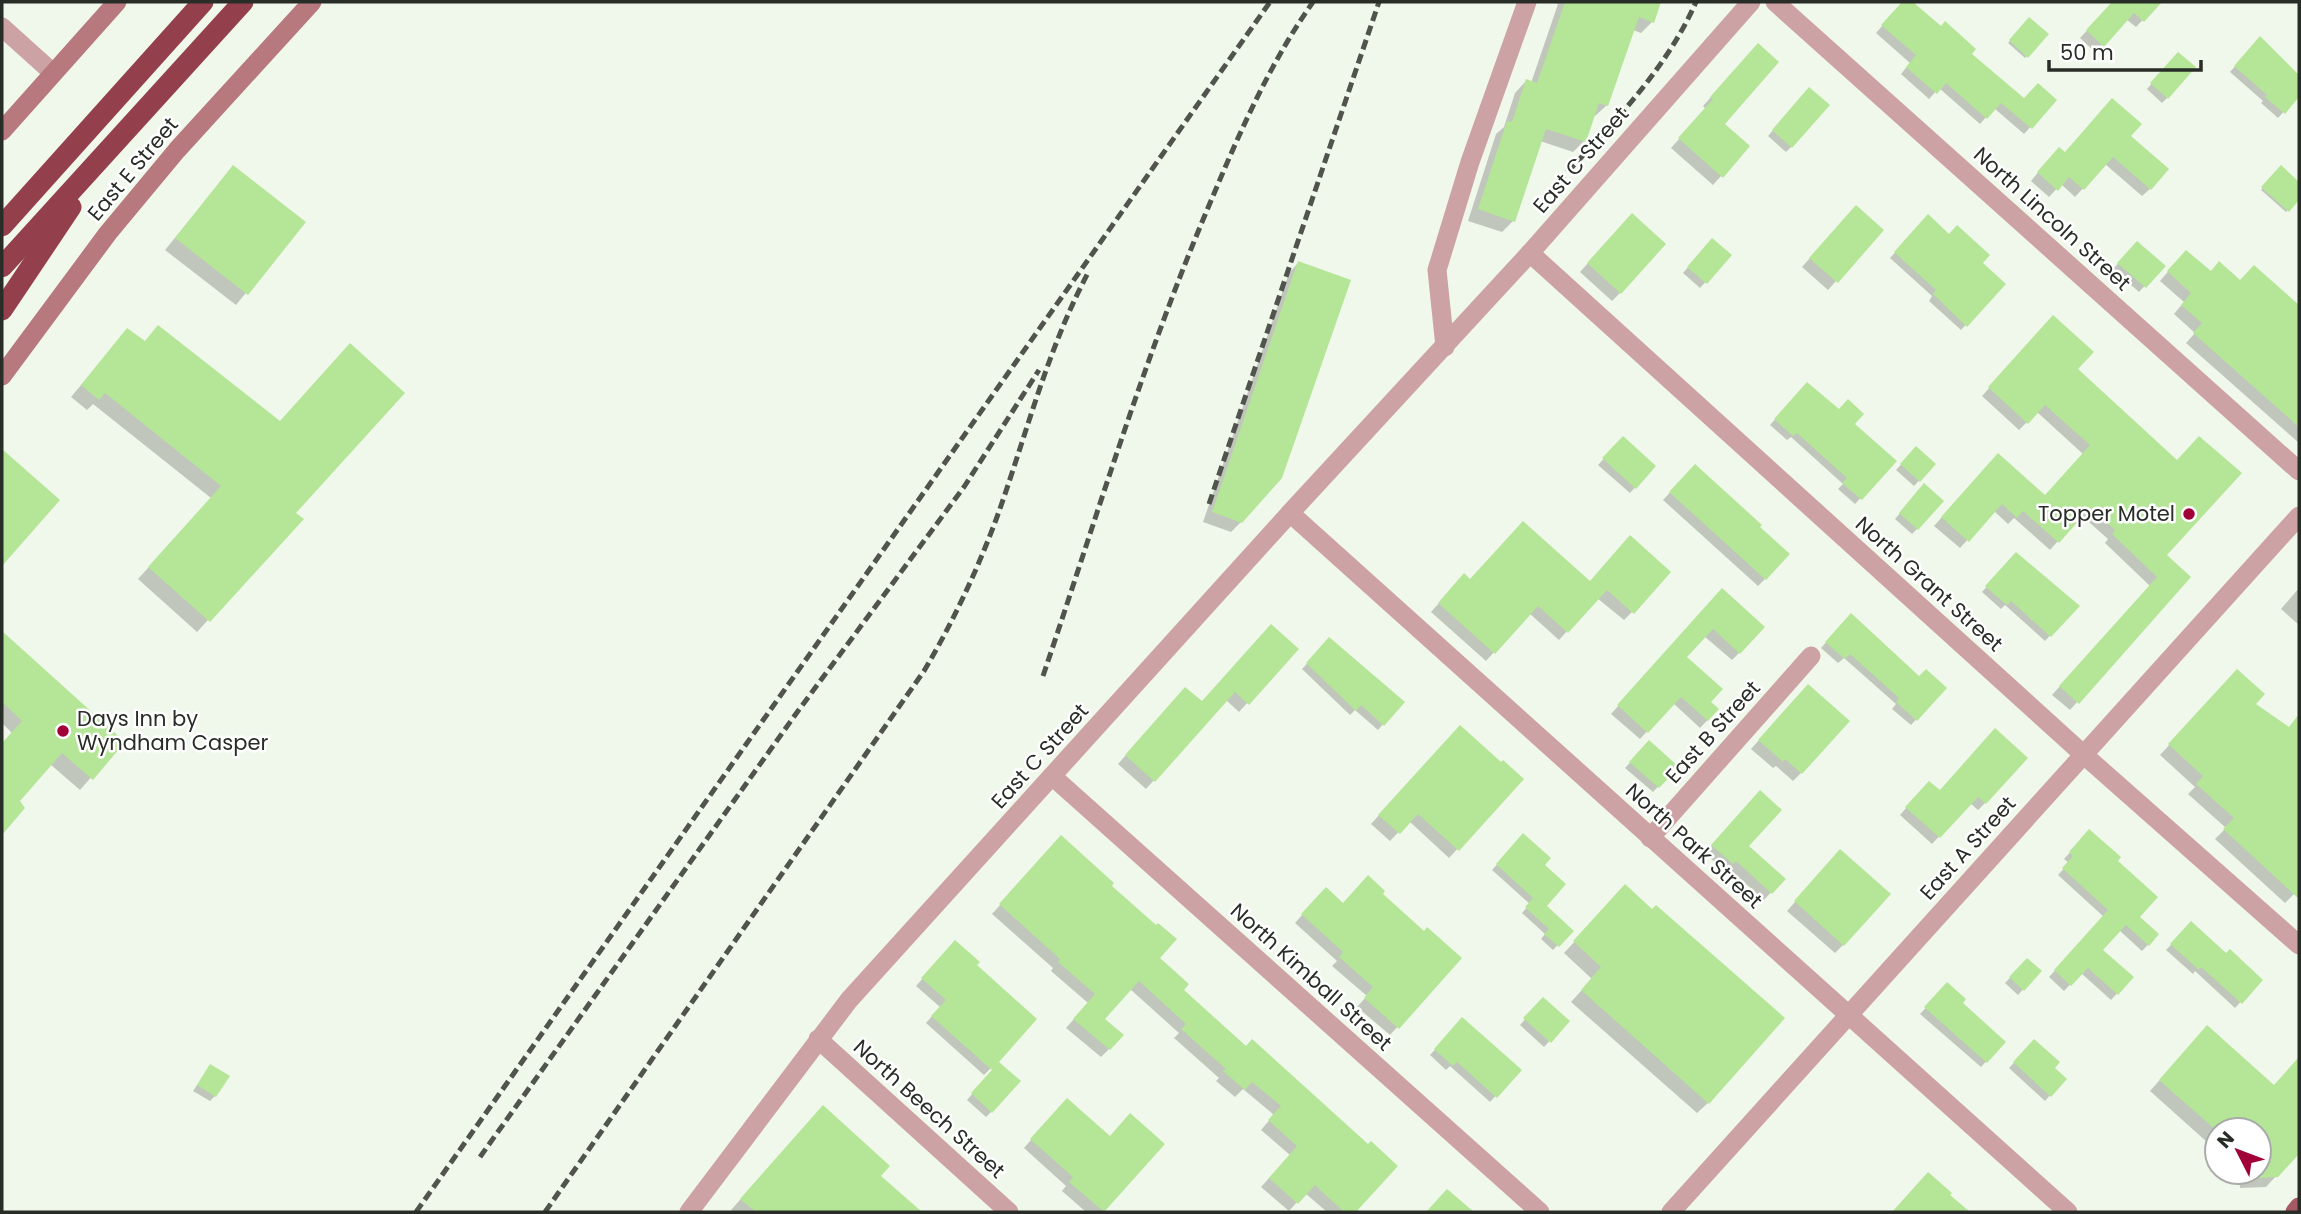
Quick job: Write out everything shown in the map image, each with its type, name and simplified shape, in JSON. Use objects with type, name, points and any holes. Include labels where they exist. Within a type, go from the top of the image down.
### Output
[{"type":"highway","points":[[2,226],[203,2]]},
{"type":"highway","points":[[2,267],[243,2]]},
{"type":"highway","points":[[2,209],[89,127]]},
{"type":"highway","points":[[2,310],[111,146]]},
{"type":"main road","points":[[2,131],[117,2]]},
{"type":"main road","name":"East E Street","points":[[2,376],[94,250],[177,150],[312,2]]},
{"type":"main road","points":[[2295,1212],[2299,1207]]},
{"type":"street","points":[[1445,347],[1437,270],[1470,162],[1527,2]]},
{"type":"street","name":"East C Street","points":[[689,1212],[849,1000],[1290,513],[1530,253],[1751,2]]},
{"type":"street","name":"North Lincoln Street","points":[[1775,2],[2299,471]]},
{"type":"street","points":[[2,27],[52,72]]},
{"type":"street","name":"North Grant Street","points":[[1530,253],[2084,755],[2299,945]]},
{"type":"street","name":"North Park Street","points":[[1290,513],[2068,1212]]},
{"type":"street","name":"East A Street","points":[[1671,1212],[2299,516]]},
{"type":"street","name":"East B Street","points":[[1650,838],[1811,656]]},
{"type":"street","name":"North Kimball Street","points":[[1052,776],[1540,1212]]},
{"type":"street","name":"North Beech Street","points":[[818,1039],[1009,1212]]},
{"type":"building","points":[[1565,2],[1661,2],[1654,23],[1639,17],[1608,106],[1599,103],[1586,142],[1546,129],[1515,222],[1478,209],[1507,121],[1512,122],[1526,79],[1537,83]]},
{"type":"building","points":[[1902,2],[1913,2],[1941,26],[1945,21],[1976,49],[1972,54],[2024,98],[2038,83],[2057,100],[2032,129],[2001,103],[1987,119],[1946,83],[1937,94],[1906,67],[1916,55],[1881,25]]},
{"type":"building","points":[[2112,2],[2162,2],[2144,22],[2134,13],[2104,47],[2086,30]]},
{"type":"building","points":[[2029,17],[2049,34],[2028,58],[2009,40]]},
{"type":"building","points":[[2260,36],[2299,75],[2299,97],[2285,114],[2234,66]]},
{"type":"building","points":[[1758,43],[1779,62],[1725,124],[1750,146],[1723,178],[1678,138]]},
{"type":"building","points":[[2178,52],[2196,67],[2168,99],[2150,83]]},
{"type":"building","points":[[1809,87],[1830,105],[1792,148],[1772,130]]},
{"type":"building","points":[[2112,98],[2142,124],[2131,136],[2169,169],[2151,190],[2113,157],[2084,190],[2069,177],[2058,191],[2037,172],[2059,147],[2065,152]]},
{"type":"building","points":[[233,165],[306,222],[248,295],[175,238]]},
{"type":"building","points":[[2281,165],[2299,182],[2299,200],[2289,212],[2261,187]]},
{"type":"building","points":[[1856,205],[1884,230],[1838,283],[1809,258]]},
{"type":"building","points":[[1632,213],[1666,244],[1621,294],[1587,263]]},
{"type":"building","points":[[1928,214],[1949,234],[1957,225],[1990,255],[1983,263],[2006,284],[1967,327],[1933,294],[1936,290],[1894,252]]},
{"type":"building","points":[[1712,238],[1732,255],[1707,284],[1687,267]]},
{"type":"building","points":[[2137,241],[2166,266],[2146,288],[2117,263]]},
{"type":"building","points":[[2186,250],[2211,271],[2219,261],[2240,280],[2254,265],[2299,305],[2299,427],[2193,333],[2202,323],[2181,305],[2191,293],[2167,271]]},
{"type":"building","points":[[1298,261],[1351,280],[1282,478],[1242,523],[1212,512]]},
{"type":"building","points":[[2053,315],[2094,352],[2078,369],[2177,460],[2199,436],[2242,473],[2167,555],[2191,577],[2079,704],[2059,686],[2157,577],[2112,534],[2115,530],[2090,508],[2059,543],[2023,511],[2017,518],[2002,504],[1969,542],[1941,517],[1998,453],[2045,495],[2090,445],[2045,405],[2028,424],[1988,387]]},
{"type":"building","points":[[158,325],[280,421],[350,343],[405,393],[296,513],[304,519],[210,622],[148,567],[221,486],[105,393],[99,400],[81,385],[127,328],[145,341]]},
{"type":"building","points":[[1807,382],[1839,409],[1848,399],[1864,414],[1855,424],[1897,461],[1862,500],[1842,483],[1847,478],[1797,433],[1793,436],[1774,419]]},
{"type":"building","points":[[1623,436],[1656,466],[1636,489],[1602,458]]},
{"type":"building","points":[[1916,446],[1936,464],[1920,482],[1900,464]]},
{"type":"building","points":[[2,449],[60,500],[2,566]]},
{"type":"building","points":[[1695,464],[1790,554],[1766,580],[1669,492]]},
{"type":"building","points":[[1924,483],[1944,501],[1918,530],[1899,513]]},
{"type":"building","points":[[1523,521],[1590,581],[1630,535],[1671,572],[1634,614],[1607,590],[1568,633],[1538,606],[1495,654],[1438,603],[1464,573],[1470,579]]},
{"type":"building","points":[[2016,552],[2080,606],[2051,637],[2011,601],[2007,605],[1985,586]]},
{"type":"building","points":[[1722,588],[1765,627],[1740,654],[1713,629],[1687,657],[1723,689],[1711,702],[1719,709],[1708,721],[1681,697],[1648,733],[1617,705]]},
{"type":"building","points":[[1851,613],[1919,676],[1926,669],[1947,688],[1917,721],[1896,702],[1899,698],[1850,654],[1845,659],[1825,642]]},
{"type":"building","points":[[1271,624],[1299,649],[1249,705],[1235,692],[1155,782],[1125,755],[1185,687],[1202,701]]},
{"type":"building","name":"Days Inn by Wyndham Casper","points":[[2,631],[125,742],[93,780],[62,753],[20,801],[25,808],[2,835],[2,743],[22,721],[2,702]]},
{"type":"building","points":[[1329,637],[1405,702],[1384,726],[1361,705],[1356,711],[1306,663]]},
{"type":"building","points":[[2237,669],[2265,694],[2256,704],[2289,727],[2299,714],[2299,899],[2223,829],[2234,818],[2196,784],[2203,776],[2168,744]]},
{"type":"building","points":[[1808,684],[1850,721],[1802,774],[1785,759],[1783,762],[1758,740]]},
{"type":"building","points":[[1460,725],[1524,779],[1459,851],[1418,814],[1400,834],[1378,815]]},
{"type":"building","points":[[1995,728],[2028,758],[1986,804],[1978,797],[1940,838],[1905,807],[1929,781],[1940,790]]},
{"type":"building","points":[[1649,740],[1679,767],[1659,788],[1629,762]]},
{"type":"building","points":[[1760,790],[1782,810],[1749,846],[1786,879],[1772,894],[1736,861],[1733,864],[1711,845]]},
{"type":"building","points":[[2089,829],[2121,857],[2118,861],[2158,897],[2140,917],[2159,934],[2149,946],[2126,925],[2103,950],[2134,977],[2118,995],[2088,968],[2071,986],[2054,970],[2108,910],[2062,868],[2073,856],[2069,852]]},
{"type":"building","points":[[1523,833],[1551,858],[1545,865],[1566,884],[1547,906],[1574,931],[1559,947],[1544,934],[1549,929],[1525,907],[1533,898],[1496,864]]},
{"type":"building","points":[[1061,835],[1114,883],[1112,886],[1156,925],[1158,923],[1177,939],[1160,958],[1189,984],[1184,990],[1246,1046],[1252,1039],[1368,1144],[1371,1141],[1398,1166],[1356,1212],[1344,1212],[1315,1185],[1298,1204],[1269,1178],[1297,1146],[1268,1120],[1281,1106],[1252,1082],[1245,1090],[1223,1071],[1226,1069],[1181,1029],[1186,1024],[1139,981],[1105,1019],[1124,1035],[1110,1050],[1073,1019],[1095,994],[999,904]]},
{"type":"building","points":[[1840,849],[1891,894],[1844,946],[1794,901]]},
{"type":"building","points":[[1368,875],[1385,891],[1383,894],[1424,931],[1427,927],[1462,958],[1399,1029],[1364,998],[1373,987],[1339,957],[1343,952],[1301,914],[1326,887],[1343,903]]},
{"type":"building","points":[[1625,884],[1652,909],[1656,905],[1785,1018],[1709,1104],[1581,990],[1601,967],[1573,941]]},
{"type":"building","points":[[2191,921],[2226,953],[2230,949],[2263,980],[2242,1004],[2201,967],[2199,970],[2170,944]]},
{"type":"building","points":[[955,940],[980,962],[977,965],[1037,1019],[992,1070],[931,1016],[946,1000],[921,978]]},
{"type":"building","points":[[2027,958],[2042,971],[2024,991],[2009,977]]},
{"type":"building","points":[[1947,982],[1966,999],[1963,1003],[2006,1042],[1987,1063],[1924,1007]]},
{"type":"building","points":[[1543,997],[1570,1021],[1551,1043],[1523,1018]]},
{"type":"building","points":[[1462,1017],[1522,1070],[1497,1098],[1457,1062],[1453,1066],[1434,1049]]},
{"type":"building","points":[[2207,1025],[2274,1085],[2299,1057],[2299,1154],[2278,1177],[2273,1177],[2273,1116],[2203,1116],[2203,1119],[2159,1080]]},
{"type":"building","points":[[2034,1039],[2060,1062],[2055,1068],[2067,1079],[2051,1097],[2013,1062]]},
{"type":"building","points":[[999,1062],[1021,1081],[992,1113],[971,1093]]},
{"type":"building","points":[[210,1064],[230,1076],[216,1097],[197,1085]]},
{"type":"building","points":[[1067,1098],[1110,1136],[1130,1113],[1165,1144],[1104,1212],[1069,1182],[1073,1177],[1030,1139]]},
{"type":"building","points":[[823,1105],[890,1166],[881,1176],[922,1212],[756,1212],[740,1199]]},
{"type":"building","points":[[1928,1172],[1952,1193],[1950,1195],[1970,1212],[1892,1212]]},
{"type":"building","points":[[1447,1189],[1474,1212],[1426,1212]]},
{"type":"railway","points":[[416,1212],[1270,2]]},
{"type":"railway","points":[[1043,676],[1120,444],[1182,272],[1253,105],[1281,52],[1313,2]]},
{"type":"railway","points":[[1209,504],[1379,2]]},
{"type":"railway","points":[[1547,194],[1649,80],[1696,2]]},
{"type":"railway","points":[[545,1212],[924,671],[955,615],[981,557],[1049,363],[1088,273]]},
{"type":"railway","points":[[480,1157],[798,711],[964,487],[1039,370]]},
{"type":"place","name":"Topper Motel","points":[[2189,514]]},
{"type":"place","name":"Days Inn by Wyndham Casper","points":[[63,731]]}]
